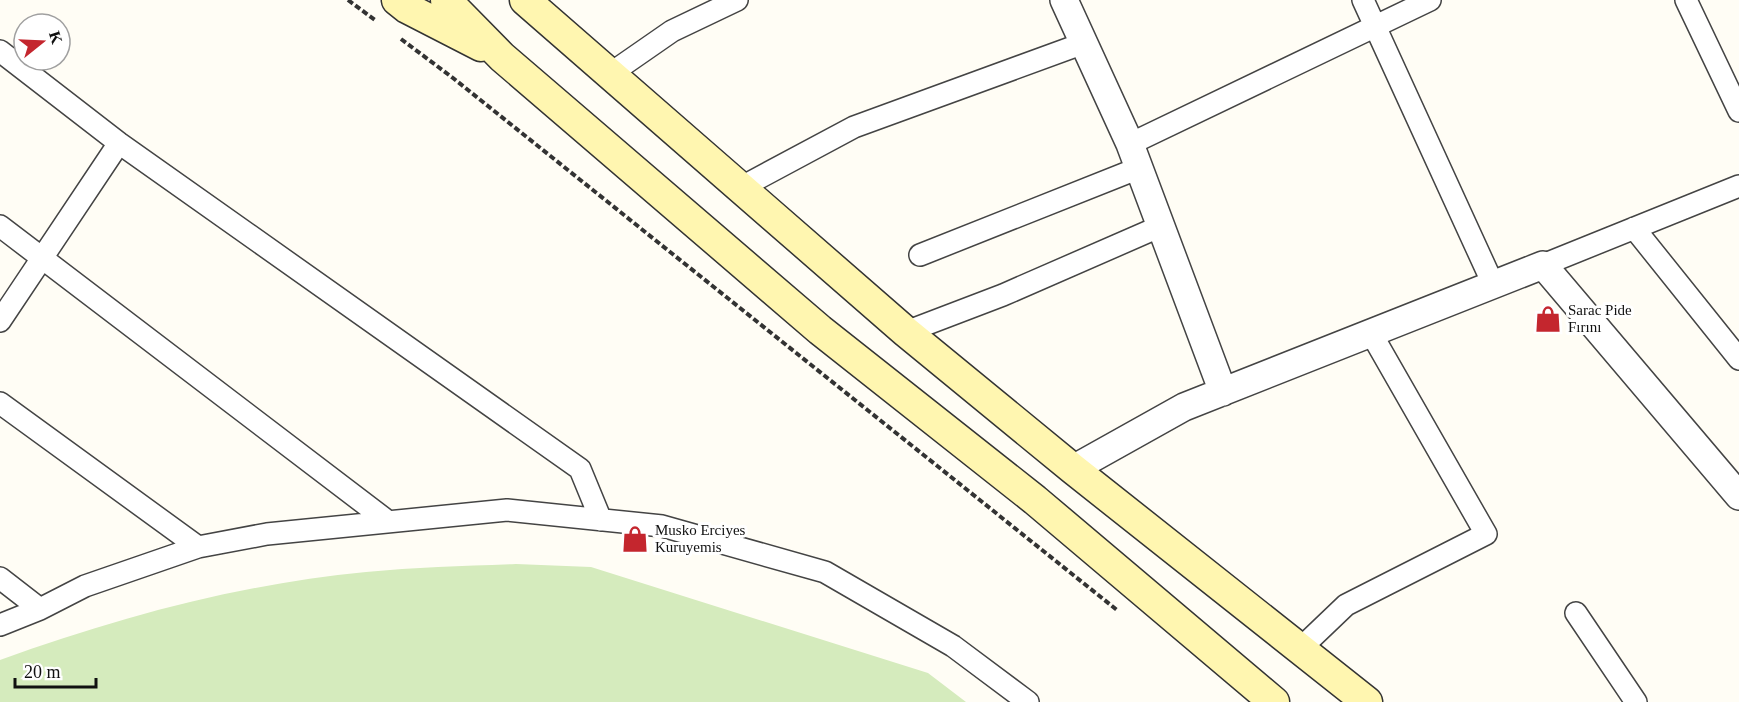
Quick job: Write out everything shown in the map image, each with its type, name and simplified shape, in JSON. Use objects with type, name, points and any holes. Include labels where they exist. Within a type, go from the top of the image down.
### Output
[{"type":"main road","points":[[397,0],[406,8],[502,57]]},
{"type":"main road","points":[[446,0],[502,57],[820,330],[1035,500],[1274,702]]},
{"type":"main road","points":[[525,0],[906,332],[1073,469],[1367,702]]},
{"type":"street","points":[[610,74],[672,30],[737,0]]},
{"type":"street","points":[[1064,0],[1135,156],[1223,392]]},
{"type":"street","points":[[1363,0],[1493,284]]},
{"type":"street","points":[[920,255],[1135,156],[1375,27],[1430,0]]},
{"type":"street","points":[[1686,0],[1739,111]]},
{"type":"street","points":[[740,188],[854,127],[1084,43]]},
{"type":"street","points":[[0,51],[118,143],[580,469],[601,520]]},
{"type":"street","points":[[0,321],[118,143]]},
{"type":"street","points":[[1073,469],[1184,407],[1739,186]]},
{"type":"street","points":[[0,226],[386,520]]},
{"type":"street","points":[[906,332],[1003,295],[1161,226]]},
{"type":"street","points":[[1634,228],[1739,359]]},
{"type":"street","points":[[1543,265],[1739,496]]},
{"type":"street","points":[[1301,648],[1346,605],[1486,534],[1371,333]]},
{"type":"street","points":[[0,404],[198,547]]},
{"type":"street","points":[[0,625],[40,609],[85,586],[198,547],[267,534],[386,520],[507,510],[662,526],[825,572],[953,646],[1028,702]]},
{"type":"street","points":[[0,578],[40,609]]},
{"type":"street","points":[[1576,613],[1636,702]]},
{"type":"path","points":[[348,0],[377,21]]},
{"type":"path","points":[[396,36],[453,78],[1124,615]]},
{"type":"green space","points":[[516,564],[591,567],[928,673],[966,702],[0,702],[0,660],[135,616],[226,594],[319,577],[404,569]]},
{"type":"place","name":"Sarac Pide Fırını","points":[[1548,319]]},
{"type":"place","name":"Musko Erciyes Kuruyemis","points":[[635,539]]}]
